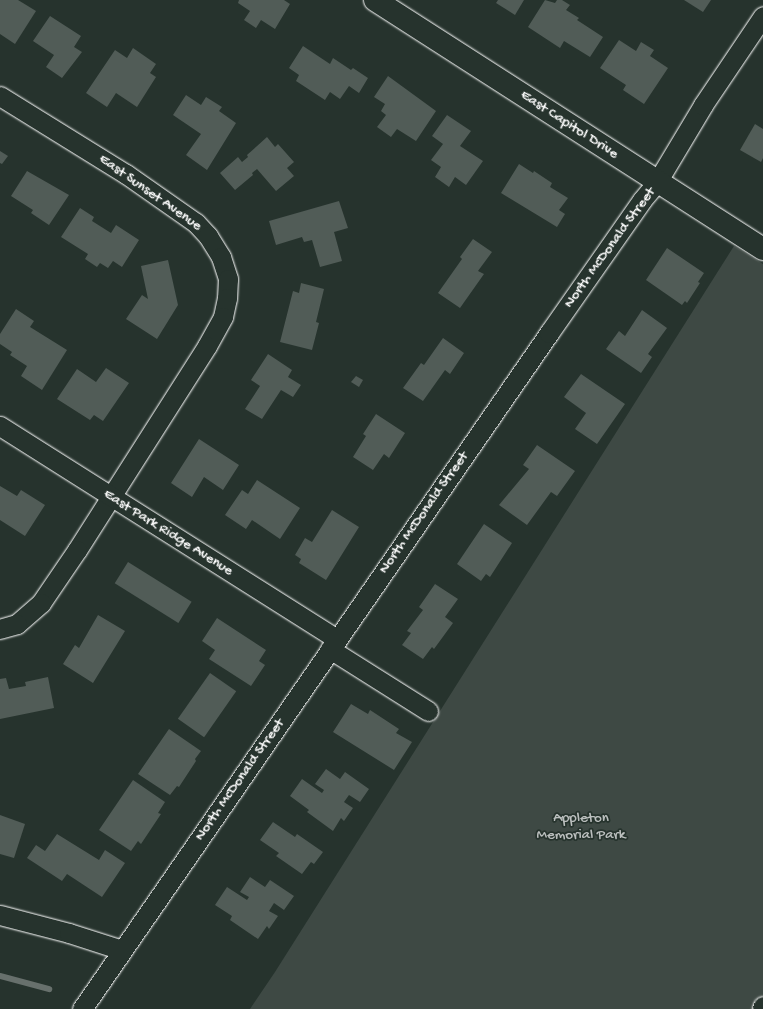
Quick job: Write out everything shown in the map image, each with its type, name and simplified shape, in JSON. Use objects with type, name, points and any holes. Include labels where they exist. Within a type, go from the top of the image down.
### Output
[{"type":"street","name":"East Capitol Drive","points":[[375,0],[763,249]]},
{"type":"street","name":"North McDonald Street","points":[[82,1009],[333,644],[642,200],[657,182],[707,98],[763,16]]},
{"type":"street","name":"East Sunset Avenue","points":[[0,96],[126,174],[196,223],[208,236],[221,257],[228,279],[227,298],[220,323],[111,497],[41,603],[17,624],[0,629]]},
{"type":"street","name":"East Park Ridge Avenue","points":[[0,426],[111,497],[333,644],[428,711]]},
{"type":"street","points":[[0,915],[76,935],[122,950]]},
{"type":"green space","name":"Appleton Memorial Park","points":[[734,246],[763,264],[763,1009],[250,1009],[275,972]]},
{"type":"building","points":[[0,0],[18,0],[36,11],[15,44],[0,34]]},
{"type":"building","points":[[239,0],[284,0],[290,4],[275,29],[261,20],[256,28],[244,20],[250,11],[238,3]]},
{"type":"building","points":[[498,0],[524,0],[515,15],[496,3]]},
{"type":"building","points":[[545,0],[555,3],[557,0],[562,0],[570,5],[566,10],[579,18],[577,20],[603,37],[590,57],[564,41],[560,48],[528,27]]},
{"type":"building","points":[[684,0],[711,0],[703,12]]},
{"type":"building","points":[[50,16],[81,36],[74,47],[82,52],[62,78],[46,67],[54,55],[33,41]]},
{"type":"building","points":[[619,40],[636,51],[641,42],[654,50],[650,56],[668,68],[644,104],[623,90],[626,85],[600,68]]},
{"type":"building","points":[[303,46],[330,64],[333,58],[351,70],[353,68],[368,78],[359,93],[349,86],[340,99],[330,92],[325,100],[296,81],[299,75],[289,68]]},
{"type":"building","points":[[133,48],[156,64],[150,73],[156,77],[137,107],[116,93],[107,107],[86,93],[115,50],[127,58]]},
{"type":"building","points":[[388,76],[436,111],[416,141],[397,129],[391,137],[377,127],[386,115],[381,111],[385,104],[374,97]]},
{"type":"building","points":[[186,95],[201,105],[206,97],[222,107],[219,111],[236,123],[207,170],[186,155],[201,134],[173,115]]},
{"type":"building","points":[[447,115],[471,131],[460,146],[483,161],[466,185],[455,177],[449,187],[435,177],[441,167],[431,160],[443,144],[432,136]]},
{"type":"building","points":[[755,124],[763,129],[763,158],[761,162],[740,150]]},
{"type":"building","points":[[267,137],[275,147],[278,144],[294,162],[287,168],[294,176],[276,191],[257,169],[252,173],[253,175],[235,190],[220,173],[238,157],[242,162],[248,157],[247,155]]},
{"type":"building","points":[[0,151],[8,156],[2,164],[0,163]]},
{"type":"building","points":[[519,164],[533,173],[534,171],[552,183],[550,187],[568,198],[559,210],[565,214],[557,227],[501,193]]},
{"type":"building","points":[[27,171],[69,195],[49,225],[31,213],[33,210],[11,196]]},
{"type":"building","points":[[339,201],[348,228],[334,232],[342,261],[320,267],[312,240],[304,242],[302,237],[276,245],[269,221]]},
{"type":"building","points":[[80,208],[94,217],[92,221],[111,233],[116,225],[139,240],[122,267],[113,261],[108,268],[100,263],[97,267],[85,259],[88,254],[61,237]]},
{"type":"building","points":[[473,239],[492,252],[478,271],[484,274],[460,308],[438,293],[462,259],[460,257]]},
{"type":"building","points":[[667,248],[704,273],[698,282],[700,283],[687,303],[685,301],[682,305],[646,280]]},
{"type":"building","points":[[168,260],[178,305],[157,339],[126,319],[142,295],[148,299],[141,266]]},
{"type":"building","points":[[301,283],[324,289],[316,322],[319,323],[312,350],[280,342],[293,291],[299,293]]},
{"type":"building","points":[[16,309],[34,321],[30,327],[67,350],[42,390],[21,376],[27,366],[10,355],[12,352],[0,344],[0,334]]},
{"type":"building","points":[[642,310],[667,328],[648,354],[652,357],[641,373],[606,349],[619,331],[625,336]]},
{"type":"building","points":[[443,338],[464,353],[450,374],[445,370],[423,401],[403,388],[421,363],[424,365]]},
{"type":"building","points":[[268,354],[292,370],[288,377],[301,385],[293,397],[281,390],[262,419],[245,409],[260,386],[251,380]]},
{"type":"building","points":[[106,368],[129,383],[103,421],[94,415],[90,420],[57,399],[77,369],[96,382]]},
{"type":"building","points":[[581,374],[625,404],[597,444],[575,429],[586,413],[564,397]]},
{"type":"building","points":[[356,376],[363,380],[359,387],[351,382]]},
{"type":"building","points":[[376,414],[405,433],[389,458],[384,454],[373,470],[353,457],[366,436],[363,434]]},
{"type":"building","points":[[199,439],[239,465],[223,490],[204,477],[192,497],[171,483]]},
{"type":"building","points":[[537,445],[575,471],[557,496],[551,492],[527,525],[499,505],[529,469],[523,465]]},
{"type":"building","points":[[257,480],[300,508],[280,539],[252,520],[246,529],[225,515],[242,490],[248,494]]},
{"type":"building","points":[[0,486],[17,496],[21,490],[45,505],[25,536],[0,520]]},
{"type":"building","points":[[332,510],[359,527],[326,580],[299,563],[301,559],[295,555],[305,538],[312,542]]},
{"type":"building","points":[[484,524],[512,543],[490,577],[486,574],[481,581],[457,564]]},
{"type":"building","points":[[128,562],[192,602],[178,623],[115,583]]},
{"type":"building","points":[[435,584],[458,599],[445,617],[453,623],[434,649],[432,647],[423,659],[402,645],[411,633],[407,631],[423,610],[419,607]]},
{"type":"building","points":[[98,615],[125,631],[93,683],[63,664],[75,645],[79,648]]},
{"type":"building","points":[[217,618],[266,650],[259,661],[265,665],[251,686],[209,659],[215,650],[202,641]]},
{"type":"building","points":[[210,673],[236,691],[204,737],[178,719]]},
{"type":"building","points":[[48,677],[54,708],[0,719],[0,679],[6,678],[9,689],[26,686],[25,682]]},
{"type":"building","points":[[351,704],[368,714],[370,710],[399,729],[396,733],[412,742],[394,770],[333,732]]},
{"type":"building","points":[[169,729],[201,751],[179,787],[177,786],[170,795],[138,774]]},
{"type":"building","points":[[326,769],[340,779],[345,772],[369,789],[360,802],[349,795],[344,802],[353,808],[344,821],[341,818],[333,831],[307,812],[309,810],[290,796],[302,779],[322,793],[324,790],[315,784]]},
{"type":"building","points":[[133,780],[165,802],[158,813],[161,814],[141,844],[138,841],[131,851],[99,830]]},
{"type":"building","points":[[0,815],[25,824],[14,858],[0,854]]},
{"type":"building","points":[[273,822],[295,837],[297,834],[323,852],[314,864],[311,862],[302,874],[276,856],[279,853],[260,840]]},
{"type":"building","points":[[57,834],[99,860],[105,850],[125,863],[102,897],[67,874],[62,881],[27,858],[36,845],[45,851]]},
{"type":"building","points":[[250,877],[265,887],[270,880],[294,896],[284,910],[274,903],[269,911],[278,916],[269,929],[267,926],[258,939],[230,920],[232,916],[215,905],[227,887],[247,900],[249,897],[240,892]]},
{"type":"waterway","points":[[0,976],[49,989]]}]
